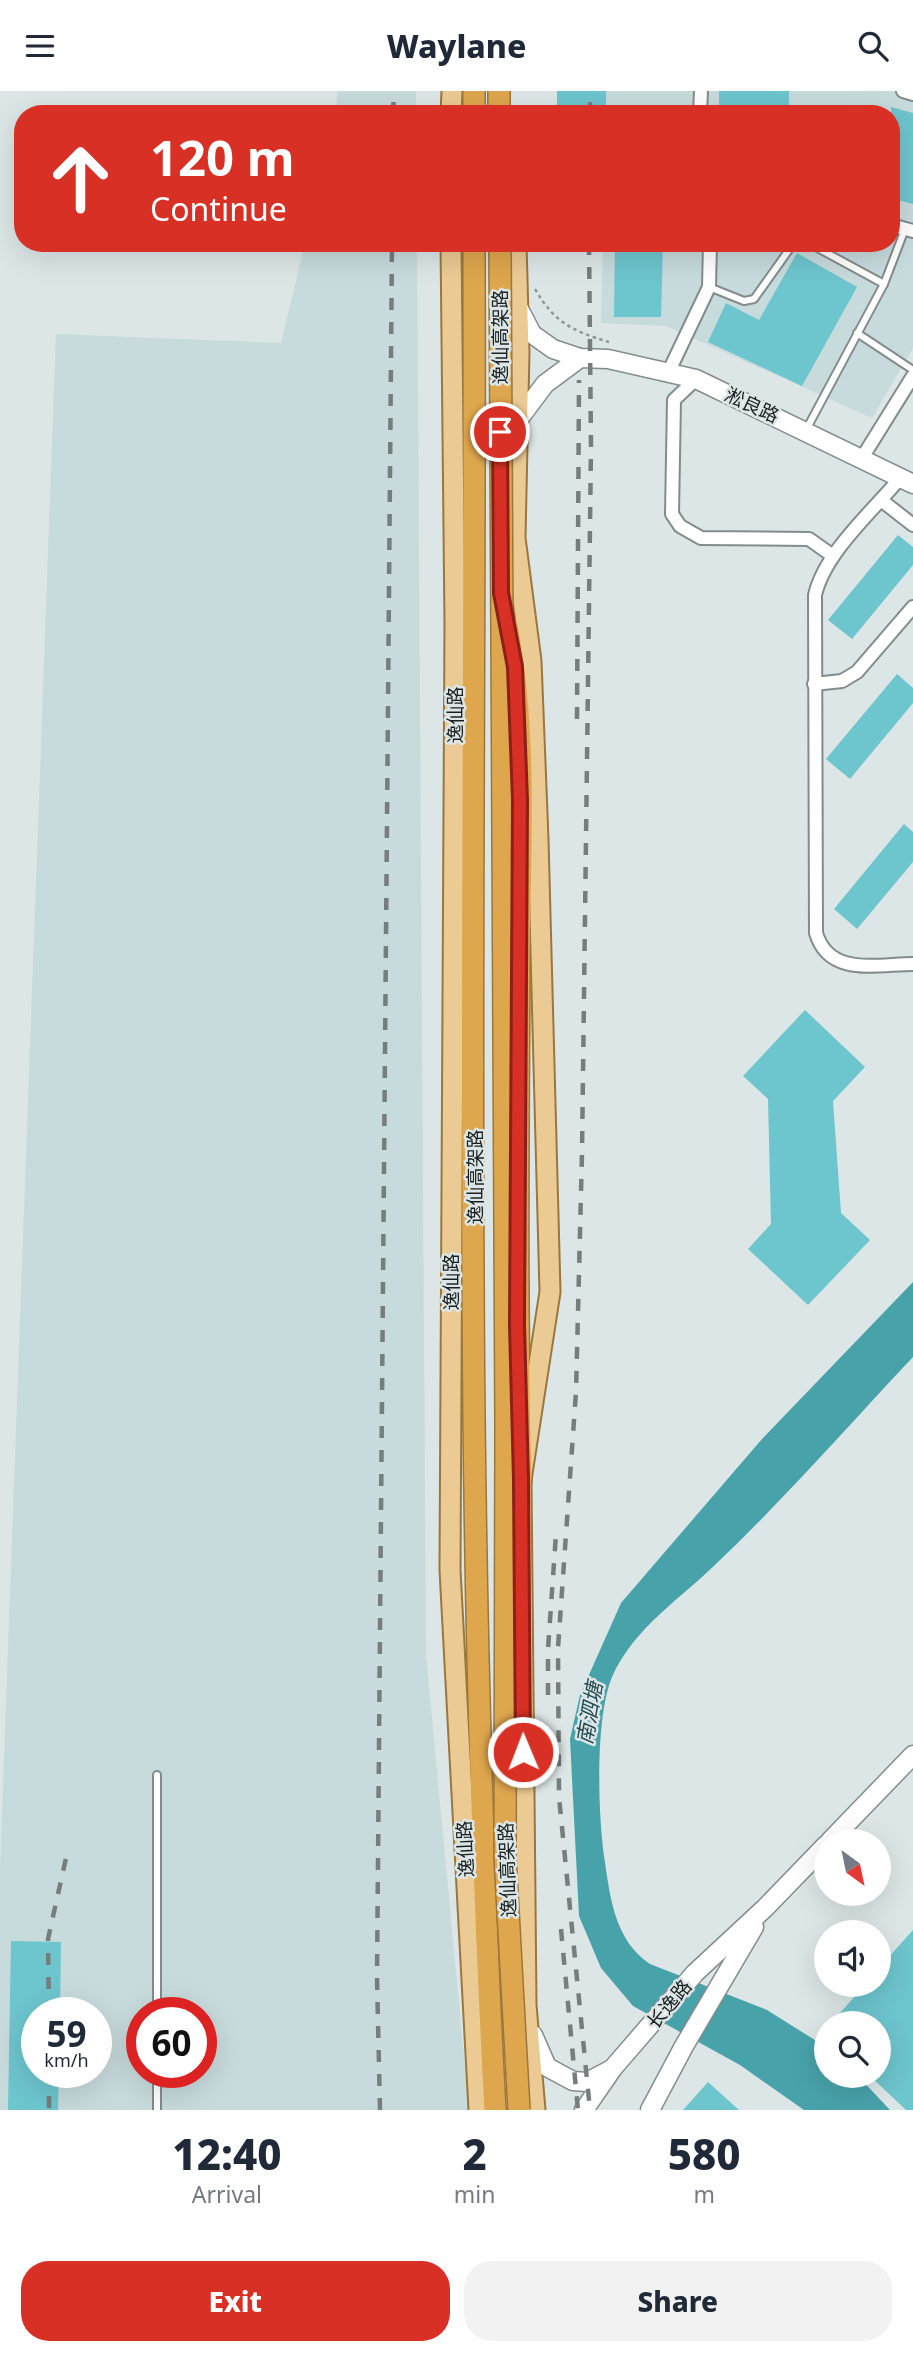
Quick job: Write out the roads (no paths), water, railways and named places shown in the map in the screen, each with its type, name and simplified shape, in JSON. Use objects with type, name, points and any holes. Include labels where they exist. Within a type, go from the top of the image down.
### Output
[{"type":"highway","name":"逸仙高架路","points":[[474,252],[474,1417],[485,1931],[495,2110]]},
{"type":"highway","name":"逸仙高架路","points":[[500,252],[506,1413],[505,1857],[519,2110]]},
{"type":"highway","points":[[501,593],[515,667],[520,800],[517,1325],[521,1480]]},
{"type":"main road","name":"逸仙路","points":[[452,252],[455,624],[450,1570],[479,2110]]},
{"type":"main road","points":[[500,252],[496,1332],[521,1480],[527,2019],[535,2110]]},
{"type":"main road","points":[[516,252],[519,309],[515,538],[531,661],[550,1292],[521,1480]]},
{"type":"street","points":[[902,91],[913,94]]},
{"type":"street","points":[[669,371],[709,287],[710,252]]},
{"type":"street","name":"淞良路","points":[[519,309],[532,334],[553,349],[580,358],[608,359],[696,379],[907,480]]},
{"type":"street","points":[[518,420],[545,384],[580,358]]},
{"type":"street","points":[[862,459],[913,376]]},
{"type":"street","points":[[696,379],[674,400],[672,514],[680,526],[701,538],[810,539],[833,556]]},
{"type":"street","points":[[907,480],[881,500],[833,556],[818,582],[815,595],[816,933],[819,943],[835,961],[913,964]]},
{"type":"street","points":[[881,500],[913,525]]},
{"type":"street","points":[[814,684],[842,681],[856,672],[913,607]]},
{"type":"street","points":[[842,1829],[913,1755]]},
{"type":"street","name":"长逸路","points":[[584,2110],[613,2068],[653,2025],[695,1973],[765,1908],[814,1857]]},
{"type":"street","name":"长逸路","points":[[650,2110],[684,2046],[765,1908]]},
{"type":"street","points":[[527,2019],[538,2051],[547,2067],[573,2081],[587,2082],[613,2068]]},
{"type":"lane","points":[[900,249],[909,230]]},
{"type":"lane","points":[[709,287],[744,301],[754,299],[787,252]]},
{"type":"lane","points":[[825,252],[884,284]]},
{"type":"lane","points":[[806,430],[899,252]]},
{"type":"lane","points":[[857,333],[913,370]]},
{"type":"lane","points":[[157,1775],[157,1997]]},
{"type":"lane","points":[[157,2088],[157,2110]]},
{"type":"water","name":"南泗塘","points":[[913,1282],[913,1357],[769,1511],[705,1575],[646,1628],[621,1659],[607,1695],[600,1740],[600,1815],[609,1886],[621,1930],[628,1943],[650,1964],[767,2010],[814,2039],[814,2088],[869,2088],[890,2110],[804,2110],[740,2065],[633,2006],[601,1968],[579,1916],[570,1739],[580,1695],[621,1603],[762,1439]]},
{"type":"railway","points":[[393,105],[394,91]]},
{"type":"railway","points":[[590,91],[590,105]]},
{"type":"railway","points":[[380,2110],[377,1977],[392,252]]},
{"type":"railway","points":[[589,252],[591,446],[582,1153],[576,1392],[558,1648],[559,1797],[590,2110]]},
{"type":"railway","points":[[577,719],[579,380]]},
{"type":"railway","points":[[548,1695],[548,1649],[556,1534]]},
{"type":"railway","points":[[49,1997],[48,1939],[66,1858]]},
{"type":"railway","points":[[561,1929],[578,2110]]},
{"type":"railway","points":[[49,2088],[49,2110]]}]
